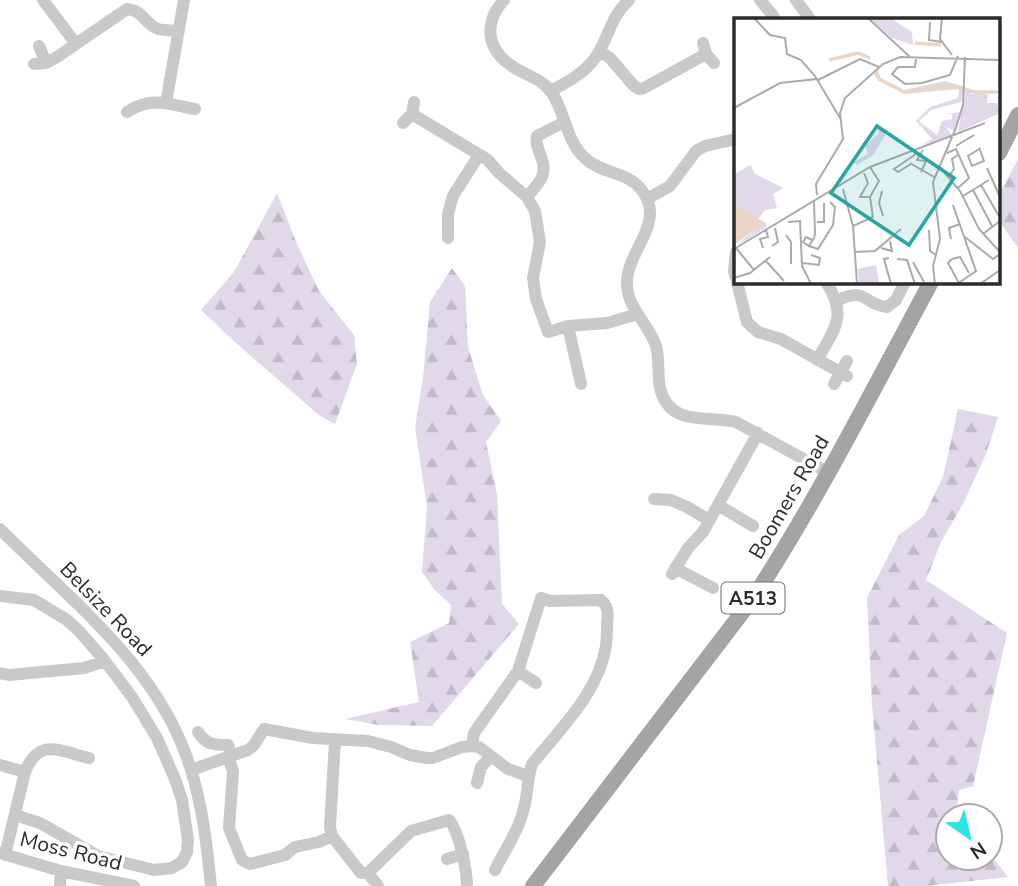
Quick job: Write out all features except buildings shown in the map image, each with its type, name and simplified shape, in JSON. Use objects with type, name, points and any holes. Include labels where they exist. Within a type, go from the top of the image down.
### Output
[{"type":"main road","points":[[1000,151],[1018,115]]},
{"type":"main road","name":"Boomers Road","points":[[533,886],[754,597],[829,473],[930,284]]},
{"type":"street","points":[[43,0],[76,44]]},
{"type":"street","points":[[166,103],[184,0]]},
{"type":"street","points":[[504,0],[491,24],[491,40],[498,54],[509,64],[538,79],[551,91],[575,147],[587,160],[594,166],[632,180],[647,199],[650,218],[648,227],[630,264],[627,283],[631,302],[656,347],[663,395],[673,408],[688,418],[728,420],[758,433],[829,473]]},
{"type":"street","points":[[551,91],[583,72],[594,61],[610,26],[629,0]]},
{"type":"street","points":[[760,0],[774,17]]},
{"type":"street","points":[[796,0],[809,18]]},
{"type":"street","points":[[39,46],[40,63],[76,44],[127,9],[141,14],[157,28],[179,31]]},
{"type":"street","points":[[599,51],[610,58],[639,89],[707,53]]},
{"type":"street","points":[[127,112],[147,102],[195,109]]},
{"type":"street","points":[[409,113],[488,160],[527,197],[535,211],[540,242],[533,278],[536,299],[548,332],[568,326],[607,323],[638,314]]},
{"type":"street","points":[[527,197],[543,179],[544,168],[536,143],[537,136],[564,122]]},
{"type":"street","points":[[647,199],[670,186],[696,151],[705,146],[734,139]]},
{"type":"street","points":[[448,238],[448,214],[453,196],[480,155]]},
{"type":"street","points":[[738,284],[747,322],[758,332],[781,339],[817,360],[845,370],[834,384]]},
{"type":"street","points":[[817,360],[836,327],[838,309],[827,284]]},
{"type":"street","points":[[836,301],[858,294],[887,307],[895,300],[901,284]]},
{"type":"street","points":[[568,326],[581,384]]},
{"type":"street","points":[[713,589],[703,578],[674,571],[688,548],[703,532],[758,433]]},
{"type":"street","points":[[654,499],[671,500],[709,520]]},
{"type":"street","points":[[718,505],[753,526]]},
{"type":"street","name":"Belsize Road","points":[[0,529],[92,618],[138,668],[170,720],[191,770],[205,831],[211,886]]},
{"type":"street","points":[[0,596],[34,600],[53,610],[80,632],[132,697],[157,738],[175,779],[182,800],[188,840],[187,852],[182,862],[172,868],[154,870],[98,856],[40,823],[15,815]]},
{"type":"street","points":[[472,746],[474,733],[518,671],[541,598],[550,601],[601,600],[605,603],[608,610],[606,647],[596,678],[580,704],[532,764],[519,825],[495,870]]},
{"type":"street","points":[[0,673],[9,675],[84,668],[105,661]]},
{"type":"street","points":[[518,671],[537,682]]},
{"type":"street","points":[[191,770],[248,750],[264,729],[335,740],[368,741],[427,758],[462,747],[479,747],[508,769],[528,776]]},
{"type":"street","points":[[198,732],[209,745],[228,745],[233,771],[229,828],[242,860],[250,864],[285,855],[295,848],[332,836]]},
{"type":"street","points":[[335,740],[330,827],[332,836],[361,873],[368,873],[411,831],[449,820],[453,824],[463,854],[467,886]]},
{"type":"street","points":[[3,854],[25,772],[36,753],[47,748],[89,758]]},
{"type":"street","points":[[477,783],[481,767],[491,756]]},
{"type":"street","points":[[0,765],[25,772]]},
{"type":"street","name":"Moss Road","points":[[3,854],[61,871],[134,886]]},
{"type":"street","points":[[447,859],[463,854]]},
{"type":"street","points":[[60,886],[61,871]]},
{"type":"street","points":[[368,873],[378,886]]},
{"type":"green space","points":[[1018,159],[1018,248],[1000,222],[1000,193]]},
{"type":"green space","points":[[277,193],[319,291],[354,335],[357,364],[335,424],[320,416],[201,310],[234,272]]},
{"type":"green space","points":[[452,268],[465,286],[468,347],[483,395],[501,421],[486,442],[497,494],[502,604],[519,624],[432,726],[378,725],[345,719],[419,702],[410,642],[449,623],[451,605],[434,589],[422,572],[427,507],[415,427],[423,378],[430,302]]},
{"type":"green space","points":[[958,409],[998,417],[986,454],[964,502],[941,542],[926,580],[1007,633],[973,786],[959,790],[958,802],[934,802],[934,872],[1004,872],[1008,877],[926,886],[888,886],[872,705],[867,598],[899,535],[924,516],[943,477]]}]
